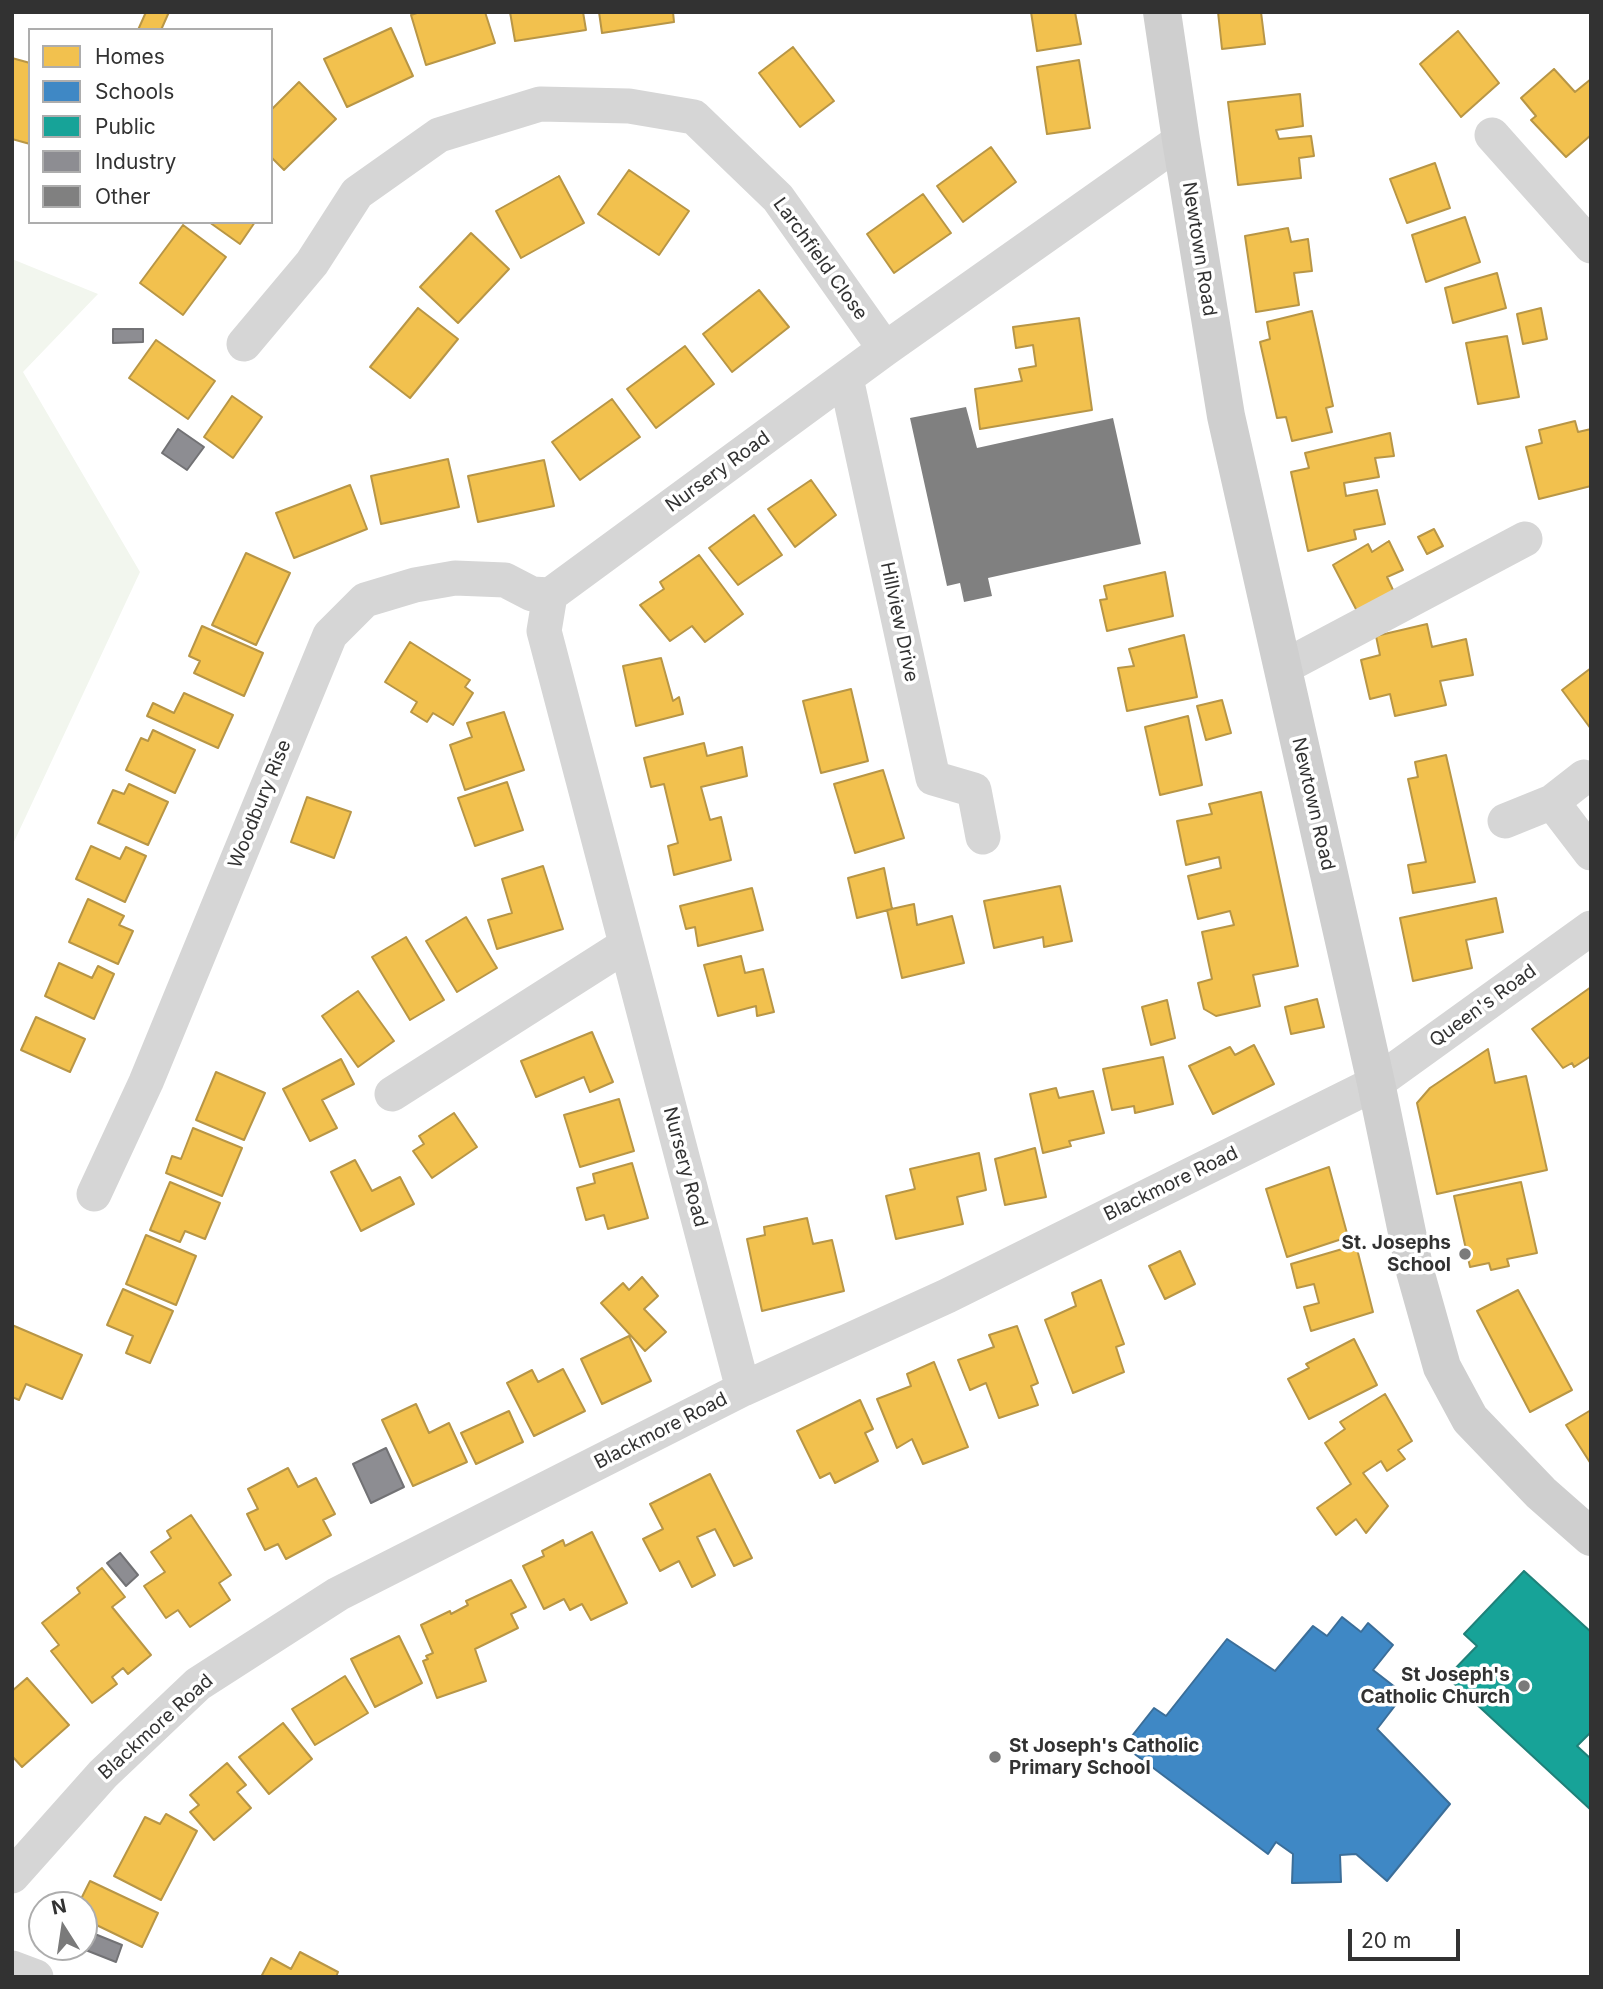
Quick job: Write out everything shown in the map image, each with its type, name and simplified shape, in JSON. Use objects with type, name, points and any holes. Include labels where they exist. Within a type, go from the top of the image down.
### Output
[{"type":"main road","name":"Newtown Road","points":[[1163,12],[1181,140],[1227,416],[1376,1083],[1415,1271],[1442,1367],[1469,1419],[1541,1493],[1591,1537]]},
{"type":"street","name":"Larchfield Close","points":[[244,344],[313,263],[357,193],[439,135],[540,104],[629,106],[694,117],[778,198],[885,349]]},
{"type":"street","points":[[1492,135],[1591,246]]},
{"type":"street","name":"Nursery Road","points":[[743,1390],[544,631],[550,595],[846,377],[1181,140]]},
{"type":"street","name":"Hillview Drive","points":[[846,377],[933,778],[974,790],[983,837]]},
{"type":"street","points":[[1282,668],[1525,539]]},
{"type":"street","name":"Woodbury Rise","points":[[94,1194],[146,1082],[330,635],[365,600],[415,585],[455,578],[505,580],[532,594],[550,595]]},
{"type":"street","points":[[1505,821],[1552,802],[1584,777]]},
{"type":"street","points":[[1552,802],[1591,853]]},
{"type":"street","name":"Queen's Road","points":[[1376,1083],[1589,933]]},
{"type":"street","points":[[392,1094],[626,945]]},
{"type":"street","name":"Blackmore Road","points":[[12,1876],[103,1774],[198,1684],[338,1594],[743,1390],[947,1296],[1376,1083]]},
{"type":"street","points":[[12,1968],[36,1977]]},
{"type":"shaded area","points":[[12,259],[98,294],[23,372],[140,572],[12,846]]},
{"type":"building: Homes","points":[[146,12],[169,12],[162,28],[139,28]]},
{"type":"building: Homes","points":[[420,12],[485,12],[495,43],[426,65],[411,15]]},
{"type":"building: Homes","points":[[510,12],[583,12],[586,30],[515,41]]},
{"type":"building: Homes","points":[[599,12],[673,12],[674,22],[602,33]]},
{"type":"building: Homes","points":[[1031,12],[1075,12],[1081,44],[1037,51]]},
{"type":"building: Homes","points":[[1218,12],[1261,12],[1265,44],[1222,49]]},
{"type":"building: Homes","points":[[391,28],[413,76],[347,107],[324,59]]},
{"type":"building: Homes","points":[[1458,31],[1499,83],[1461,117],[1420,64]]},
{"type":"building: Homes","points":[[793,47],[834,101],[800,127],[759,73]]},
{"type":"building: Homes","points":[[12,58],[28,62],[28,143],[12,139]]},
{"type":"building: Homes","points":[[1079,60],[1090,128],[1047,134],[1037,67]]},
{"type":"building: Homes","points":[[1554,69],[1575,92],[1591,79],[1591,135],[1566,157],[1531,120],[1536,116],[1521,98]]},
{"type":"building: Homes","points":[[299,82],[336,119],[284,170],[273,159],[273,108]]},
{"type":"building: Homes","points":[[1300,94],[1303,126],[1276,130],[1279,139],[1311,136],[1314,156],[1299,158],[1301,178],[1238,185],[1228,102]]},
{"type":"building: Homes","points":[[991,147],[1016,182],[963,222],[937,186]]},
{"type":"building: Homes","points":[[1435,163],[1450,208],[1407,223],[1390,179]]},
{"type":"building: Homes","points":[[629,170],[689,211],[659,255],[598,214]]},
{"type":"building: Homes","points":[[559,176],[584,223],[521,258],[496,211]]},
{"type":"building: Homes","points":[[923,194],[951,233],[894,273],[867,234]]},
{"type":"building: Homes","points":[[1465,217],[1480,262],[1426,282],[1412,235]]},
{"type":"building: Homes","points":[[212,224],[254,224],[240,244]]},
{"type":"building: Homes","points":[[183,225],[226,257],[183,315],[140,283]]},
{"type":"building: Homes","points":[[1288,228],[1291,242],[1308,239],[1312,271],[1294,273],[1299,305],[1256,312],[1245,236]]},
{"type":"building: Homes","points":[[471,233],[509,269],[458,323],[420,287]]},
{"type":"building: Homes","points":[[1497,273],[1506,308],[1453,323],[1445,288]]},
{"type":"building: Homes","points":[[759,290],[789,327],[732,372],[703,334]]},
{"type":"building: Homes","points":[[418,308],[458,339],[410,398],[370,367]]},
{"type":"building: Homes","points":[[1541,308],[1547,339],[1523,344],[1517,314]]},
{"type":"building: Homes","points":[[1312,311],[1333,406],[1326,408],[1332,432],[1292,441],[1286,417],[1277,418],[1260,342],[1270,339],[1267,322]]},
{"type":"building: Homes","points":[[1079,318],[1092,410],[980,429],[975,389],[1022,381],[1019,369],[1036,366],[1033,345],[1016,348],[1013,327]]},
{"type":"building: Homes","points":[[1507,336],[1519,397],[1478,404],[1466,343]]},
{"type":"building: Homes","points":[[156,340],[215,381],[188,419],[129,378]]},
{"type":"building: Homes","points":[[685,346],[714,384],[656,428],[627,389]]},
{"type":"building: Homes","points":[[232,396],[262,417],[233,458],[204,437]]},
{"type":"building: Homes","points":[[612,399],[640,437],[580,480],[552,442]]},
{"type":"building: Homes","points":[[1575,421],[1578,432],[1591,429],[1591,486],[1539,499],[1526,447],[1542,443],[1539,430]]},
{"type":"building: Homes","points":[[1390,433],[1394,456],[1375,458],[1379,477],[1344,483],[1346,496],[1377,490],[1385,524],[1354,530],[1356,539],[1308,551],[1291,472],[1309,468],[1305,453]]},
{"type":"building: Homes","points":[[448,459],[459,507],[381,524],[371,476]]},
{"type":"building: Homes","points":[[544,460],[554,506],[478,522],[468,476]]},
{"type":"building: Homes","points":[[811,480],[836,515],[795,547],[768,509]]},
{"type":"building: Homes","points":[[350,485],[367,529],[294,558],[276,513]]},
{"type":"building: Homes","points":[[754,515],[782,555],[738,585],[709,548]]},
{"type":"building: Homes","points":[[1434,529],[1443,546],[1427,554],[1418,537]]},
{"type":"building: Homes","points":[[1389,541],[1403,570],[1387,577],[1394,592],[1357,611],[1333,565],[1368,544],[1372,552]]},
{"type":"building: Homes","points":[[246,553],[290,573],[256,645],[212,625]]},
{"type":"building: Homes","points":[[699,555],[743,614],[705,642],[692,626],[670,641],[640,605],[664,589],[660,582]]},
{"type":"building: Homes","points":[[1165,572],[1173,616],[1107,631],[1100,600],[1107,599],[1104,586]]},
{"type":"building: Homes","points":[[1427,624],[1432,647],[1466,639],[1473,675],[1440,681],[1446,705],[1395,716],[1390,694],[1370,699],[1361,660],[1380,655],[1376,636]]},
{"type":"building: Homes","points":[[202,626],[263,653],[244,696],[194,673],[200,661],[189,656]]},
{"type":"building: Homes","points":[[1184,635],[1197,697],[1127,711],[1118,668],[1134,666],[1129,649]]},
{"type":"building: Homes","points":[[410,642],[470,680],[465,687],[473,693],[453,725],[433,713],[427,722],[411,712],[417,702],[385,682]]},
{"type":"building: Homes","points":[[661,658],[673,701],[679,697],[683,714],[636,726],[623,666]]},
{"type":"building: Homes","points":[[1591,668],[1591,729],[1562,690]]},
{"type":"building: Homes","points":[[851,689],[868,761],[821,773],[803,701]]},
{"type":"building: Homes","points":[[184,693],[233,715],[218,748],[147,716],[153,703],[174,713]]},
{"type":"building: Homes","points":[[1222,700],[1231,733],[1206,740],[1197,706]]},
{"type":"building: Homes","points":[[504,712],[524,770],[465,790],[450,745],[472,737],[467,723]]},
{"type":"building: Homes","points":[[1188,716],[1202,785],[1160,795],[1145,727]]},
{"type":"building: Homes","points":[[153,730],[195,750],[175,793],[126,770],[141,738],[148,741]]},
{"type":"building: Homes","points":[[704,743],[707,756],[742,747],[747,776],[701,787],[710,820],[721,817],[731,860],[674,875],[668,846],[678,843],[664,784],[651,787],[644,758]]},
{"type":"building: Homes","points":[[1446,755],[1475,882],[1413,893],[1408,865],[1426,862],[1408,779],[1418,777],[1415,762]]},
{"type":"building: Homes","points":[[883,770],[904,838],[855,853],[834,784]]},
{"type":"building: Homes","points":[[507,782],[523,830],[475,846],[458,798]]},
{"type":"building: Homes","points":[[129,784],[168,802],[148,845],[98,823],[113,790],[124,794]]},
{"type":"building: Homes","points":[[1261,792],[1298,966],[1253,975],[1260,1006],[1216,1016],[1204,1009],[1198,983],[1212,979],[1202,932],[1234,925],[1230,911],[1198,919],[1188,876],[1221,868],[1219,857],[1186,865],[1177,821],[1212,814],[1209,804]]},
{"type":"building: Homes","points":[[307,797],[351,812],[334,858],[291,842]]},
{"type":"building: Homes","points":[[91,846],[120,859],[126,847],[146,856],[125,902],[76,879]]},
{"type":"building: Homes","points":[[543,866],[563,929],[497,949],[488,920],[512,913],[502,879]]},
{"type":"building: Homes","points":[[884,868],[892,909],[857,918],[848,878]]},
{"type":"building: Homes","points":[[1060,886],[1072,941],[1044,947],[1043,937],[994,948],[984,901]]},
{"type":"building: Homes","points":[[752,888],[763,930],[698,946],[695,927],[686,929],[680,906]]},
{"type":"building: Homes","points":[[1496,898],[1503,932],[1466,940],[1472,968],[1413,981],[1400,918]]},
{"type":"building: Homes","points":[[88,899],[124,916],[119,925],[133,931],[118,964],[69,942]]},
{"type":"building: Homes","points":[[914,904],[917,925],[952,916],[964,963],[902,978],[887,910]]},
{"type":"building: Homes","points":[[466,917],[497,968],[457,992],[426,941]]},
{"type":"building: Homes","points":[[406,937],[444,1000],[410,1020],[372,957]]},
{"type":"building: Homes","points":[[741,956],[745,973],[763,969],[774,1012],[757,1016],[756,1006],[718,1016],[704,965]]},
{"type":"building: Homes","points":[[59,963],[92,978],[98,966],[114,974],[94,1019],[45,996]]},
{"type":"building: Homes","points":[[1591,987],[1591,1056],[1574,1067],[1572,1063],[1563,1068],[1532,1029]]},
{"type":"building: Homes","points":[[358,991],[394,1041],[358,1067],[322,1016]]},
{"type":"building: Homes","points":[[1317,999],[1324,1027],[1291,1034],[1285,1007]]},
{"type":"building: Homes","points":[[1167,1000],[1175,1038],[1151,1045],[1142,1007]]},
{"type":"building: Homes","points":[[36,1017],[85,1039],[70,1072],[21,1050]]},
{"type":"building: Homes","points":[[592,1032],[613,1082],[590,1092],[584,1077],[536,1097],[521,1061]]},
{"type":"building: Homes","points":[[1254,1045],[1274,1084],[1213,1114],[1189,1066],[1230,1047],[1235,1055]]},
{"type":"building: Homes","points":[[1488,1049],[1495,1083],[1526,1076],[1547,1170],[1437,1194],[1417,1103],[1430,1088]]},
{"type":"building: Homes","points":[[1163,1057],[1173,1104],[1135,1113],[1134,1106],[1112,1110],[1103,1069]]},
{"type":"building: Homes","points":[[341,1059],[354,1084],[322,1100],[337,1128],[310,1141],[283,1089]]},
{"type":"building: Homes","points":[[216,1072],[265,1093],[244,1140],[196,1120]]},
{"type":"building: Homes","points":[[1056,1088],[1059,1098],[1093,1091],[1104,1133],[1069,1141],[1071,1146],[1043,1153],[1030,1094]]},
{"type":"building: Homes","points":[[619,1099],[634,1151],[580,1167],[564,1115]]},
{"type":"building: Homes","points":[[454,1113],[477,1147],[432,1178],[413,1151],[424,1144],[419,1136]]},
{"type":"building: Homes","points":[[193,1128],[242,1148],[222,1196],[166,1173],[172,1156],[181,1159]]},
{"type":"building: Homes","points":[[1035,1148],[1046,1197],[1005,1205],[995,1159]]},
{"type":"building: Homes","points":[[979,1153],[986,1190],[957,1197],[963,1224],[896,1239],[886,1196],[915,1189],[910,1169]]},
{"type":"building: Homes","points":[[355,1160],[372,1191],[400,1177],[414,1204],[361,1231],[331,1172]]},
{"type":"building: Homes","points":[[632,1163],[648,1218],[608,1229],[604,1215],[586,1220],[577,1188],[595,1183],[593,1174]]},
{"type":"building: Homes","points":[[1329,1167],[1348,1237],[1287,1257],[1266,1189]]},
{"type":"building: Homes","points":[[170,1182],[220,1203],[205,1239],[185,1231],[180,1242],[150,1230]]},
{"type":"building: Homes","points":[[1521,1182],[1537,1253],[1507,1259],[1509,1266],[1491,1270],[1489,1263],[1470,1267],[1454,1196]]},
{"type":"building: Homes","points":[[807,1218],[813,1244],[832,1240],[844,1291],[762,1311],[747,1239],[765,1235],[764,1227]]},
{"type":"building: Homes","points":[[146,1235],[196,1256],[176,1305],[126,1284]]},
{"type":"building: Homes","points":[[1356,1245],[1373,1312],[1311,1331],[1304,1307],[1319,1303],[1314,1284],[1297,1288],[1291,1264]]},
{"type":"building: Homes","points":[[1180,1251],[1195,1284],[1165,1299],[1149,1266]]},
{"type":"building: Homes","points":[[642,1277],[658,1296],[644,1309],[666,1332],[645,1351],[601,1303],[623,1283],[629,1290]]},
{"type":"building: Homes","points":[[1101,1280],[1124,1344],[1116,1347],[1124,1372],[1073,1393],[1045,1320],[1076,1306],[1072,1293]]},
{"type":"building: Homes","points":[[123,1289],[173,1311],[150,1363],[126,1353],[133,1336],[107,1325]]},
{"type":"building: Homes","points":[[1518,1290],[1572,1390],[1530,1412],[1477,1311]]},
{"type":"building: Homes","points":[[12,1325],[82,1355],[62,1399],[26,1384],[19,1400],[12,1397]]},
{"type":"building: Homes","points":[[1017,1326],[1038,1383],[1031,1386],[1038,1405],[999,1418],[986,1383],[970,1390],[958,1360],[994,1347],[989,1335]]},
{"type":"building: Homes","points":[[629,1336],[651,1381],[602,1404],[581,1359]]},
{"type":"building: Homes","points":[[1354,1339],[1377,1385],[1309,1419],[1288,1379],[1309,1368],[1306,1364]]},
{"type":"building: Homes","points":[[934,1362],[968,1447],[923,1464],[912,1439],[897,1448],[877,1399],[911,1386],[907,1374]]},
{"type":"building: Homes","points":[[563,1369],[585,1411],[534,1436],[507,1383],[532,1370],[538,1382]]},
{"type":"building: Homes","points":[[1385,1394],[1412,1441],[1398,1450],[1405,1459],[1387,1471],[1381,1461],[1363,1473],[1388,1506],[1366,1533],[1356,1519],[1336,1535],[1317,1508],[1351,1484],[1325,1443],[1345,1429],[1340,1422]]},
{"type":"building: Homes","points":[[860,1400],[873,1429],[865,1433],[878,1461],[835,1483],[830,1473],[820,1478],[797,1431]]},
{"type":"building: Homes","points":[[416,1404],[429,1433],[449,1423],[467,1462],[413,1486],[382,1420]]},
{"type":"building: Homes","points":[[1591,1410],[1591,1464],[1566,1425]]},
{"type":"building: Homes","points":[[509,1411],[523,1442],[476,1464],[461,1433]]},
{"type":"building: Homes","points":[[288,1468],[298,1487],[316,1478],[335,1514],[323,1520],[331,1535],[286,1559],[278,1544],[265,1550],[247,1514],[258,1509],[248,1489]]},
{"type":"building: Homes","points":[[710,1474],[752,1558],[734,1566],[715,1529],[697,1537],[715,1575],[692,1587],[679,1561],[660,1571],[643,1539],[663,1529],[650,1504]]},
{"type":"building: Homes","points":[[191,1515],[231,1575],[219,1583],[230,1600],[190,1627],[178,1610],[166,1618],[144,1586],[165,1572],[151,1552],[171,1538],[167,1531]]},
{"type":"building: Homes","points":[[592,1532],[627,1603],[591,1620],[582,1604],[570,1610],[564,1599],[544,1609],[523,1566],[544,1556],[542,1551],[563,1540],[565,1546]]},
{"type":"building: Homes","points":[[102,1568],[125,1597],[112,1607],[151,1655],[128,1674],[123,1668],[112,1677],[117,1684],[92,1703],[51,1651],[59,1645],[42,1623],[80,1593],[77,1588]]},
{"type":"building: Homes","points":[[511,1580],[526,1607],[511,1614],[518,1628],[475,1649],[486,1681],[437,1698],[423,1661],[433,1653],[421,1625],[450,1611],[451,1614],[468,1605],[466,1601]]},
{"type":"building: Homes","points":[[399,1636],[422,1683],[375,1707],[351,1659]]},
{"type":"building: Homes","points":[[345,1676],[368,1713],[315,1745],[292,1709]]},
{"type":"building: Homes","points":[[27,1678],[69,1725],[22,1767],[12,1756],[12,1691]]},
{"type":"building: Homes","points":[[283,1723],[312,1759],[269,1794],[239,1757]]},
{"type":"building: Homes","points":[[227,1763],[246,1785],[237,1792],[251,1808],[214,1840],[190,1812],[199,1805],[190,1795]]},
{"type":"building: Homes","points":[[166,1814],[197,1831],[161,1900],[114,1876],[145,1817],[160,1824]]},
{"type":"building: Homes","points":[[90,1881],[158,1913],[142,1947],[98,1926],[98,1891],[85,1891]]},
{"type":"building: Homes","points":[[300,1952],[338,1972],[336,1977],[261,1977],[271,1958],[291,1969]]},
{"type":"building: Schools","points":[[1342,1617],[1361,1632],[1368,1623],[1393,1645],[1373,1670],[1404,1694],[1377,1729],[1450,1804],[1387,1881],[1356,1854],[1340,1855],[1341,1882],[1292,1883],[1293,1854],[1276,1842],[1268,1854],[1124,1746],[1154,1708],[1166,1716],[1227,1639],[1275,1671],[1313,1626],[1327,1636]]},
{"type":"building: Public","name":"St Joseph's Catholic Church","points":[[1524,1571],[1591,1632],[1591,1732],[1577,1746],[1591,1759],[1591,1810],[1447,1677],[1477,1646],[1464,1634]]},
{"type":"building: Industry","points":[[113,329],[143,329],[143,342],[113,343]]},
{"type":"building: Industry","points":[[178,429],[204,447],[187,470],[162,453]]},
{"type":"building: Industry","points":[[386,1448],[404,1487],[371,1503],[353,1464]]},
{"type":"building: Industry","points":[[120,1553],[138,1575],[126,1586],[107,1563]]},
{"type":"building: Industry","points":[[98,1935],[122,1945],[116,1962],[98,1955]]},
{"type":"building: Other","points":[[966,407],[977,448],[1113,418],[1141,544],[988,578],[992,596],[964,602],[960,583],[947,586],[910,418]]},
{"type":"place","name":"St. Josephs School","points":[[1465,1254]]},
{"type":"place","name":"St Joseph's Catholic Church","points":[[1524,1686]]},
{"type":"place","name":"St Joseph's Catholic Primary School","points":[[995,1757]]}]
